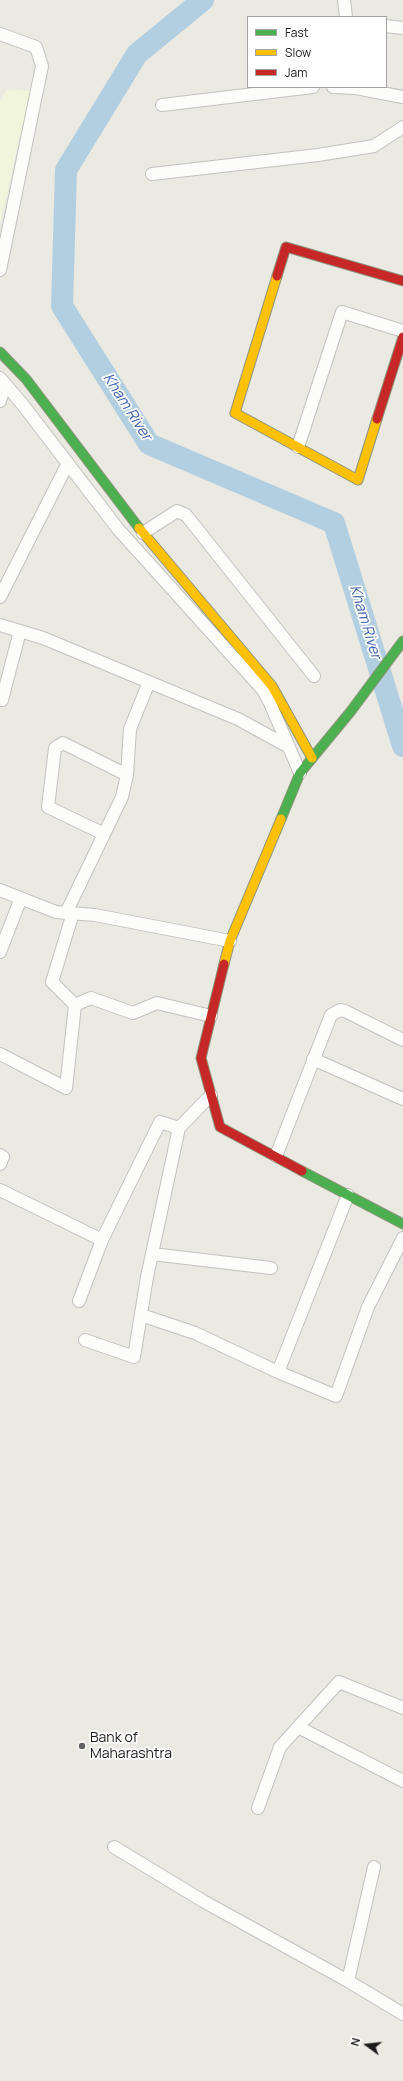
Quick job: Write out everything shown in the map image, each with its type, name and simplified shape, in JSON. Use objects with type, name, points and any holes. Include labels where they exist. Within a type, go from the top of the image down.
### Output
[{"type":"street","points":[[344,0],[346,16]]},
{"type":"street","points":[[387,26],[403,28]]},
{"type":"street","points":[[0,34],[36,47],[42,66],[0,270]]},
{"type":"street","points":[[162,106],[305,88]]},
{"type":"street","points":[[361,88],[403,97]]},
{"type":"street","points":[[152,174],[318,156],[374,146],[403,127]]},
{"type":"street","points":[[403,281],[286,247],[235,413],[358,480],[403,337]]},
{"type":"street","points":[[298,447],[342,312],[403,331]]},
{"type":"street","points":[[0,352],[26,378],[143,533],[272,686],[312,758]]},
{"type":"street","points":[[0,402],[3,381]]},
{"type":"street","points":[[3,381],[118,529],[263,690],[300,773]]},
{"type":"street","points":[[0,597],[68,463]]},
{"type":"street","points":[[143,533],[177,511],[186,515],[314,676]]},
{"type":"street","points":[[0,625],[43,638],[238,719],[289,747]]},
{"type":"street","points":[[0,700],[2,700],[20,631]]},
{"type":"street","points":[[403,641],[351,711],[300,773],[230,940],[201,1058],[220,1127],[403,1224]]},
{"type":"street","points":[[75,1005],[52,982],[70,913],[104,834],[122,797],[127,775],[130,729],[149,682]]},
{"type":"street","points":[[104,834],[48,807],[55,748],[63,743],[127,775]]},
{"type":"street","points":[[0,890],[56,912],[95,915],[230,940]]},
{"type":"street","points":[[0,952],[21,898]]},
{"type":"street","points":[[75,1005],[91,998],[133,1013],[157,1003],[211,1016]]},
{"type":"street","points":[[0,1054],[66,1088],[75,1005]]},
{"type":"street","points":[[276,1156],[331,1015],[340,1010],[403,1040]]},
{"type":"street","points":[[313,1059],[403,1100]]},
{"type":"street","points":[[85,1340],[134,1357],[152,1254],[179,1128],[211,1095]]},
{"type":"street","points":[[79,1301],[102,1240],[160,1122],[179,1128]]},
{"type":"street","points":[[0,1155],[3,1157],[0,1164]]},
{"type":"street","points":[[0,1190],[102,1240]]},
{"type":"street","points":[[278,1372],[348,1195]]},
{"type":"street","points":[[141,1315],[195,1333],[278,1372],[336,1396],[368,1307],[403,1238]]},
{"type":"street","points":[[152,1254],[272,1268]]},
{"type":"street","points":[[258,1808],[280,1747],[339,1682],[403,1708]]},
{"type":"street","points":[[298,1727],[403,1781]]},
{"type":"street","points":[[114,1847],[203,1901],[348,1981],[403,2014]]},
{"type":"street","points":[[348,1981],[374,1867]]},
{"type":"shaded area","points":[[7,89],[30,91],[0,225],[0,100]]},
{"type":"waterway","name":"Kham River","points":[[203,0],[137,54],[66,170],[62,306],[149,444],[334,523],[403,746]]},
{"type":"traffic: fast","points":[[0,352],[26,379],[139,528]]},
{"type":"traffic: fast","points":[[281,819],[300,773],[351,711],[403,641]]},
{"type":"traffic: fast","points":[[302,1171],[403,1224]]},
{"type":"traffic: slow","points":[[277,276],[235,413],[358,480],[377,419]]},
{"type":"traffic: slow","points":[[139,528],[272,686],[312,758]]},
{"type":"traffic: slow","points":[[224,964],[230,941],[281,819]]},
{"type":"traffic: jam","points":[[277,276],[286,247],[403,281]]},
{"type":"traffic: jam","points":[[377,419],[403,337]]},
{"type":"traffic: jam","points":[[224,964],[201,1058],[220,1127],[302,1171]]},
{"type":"place","name":"Bank of Maharashtra","points":[[82,1746]]}]
